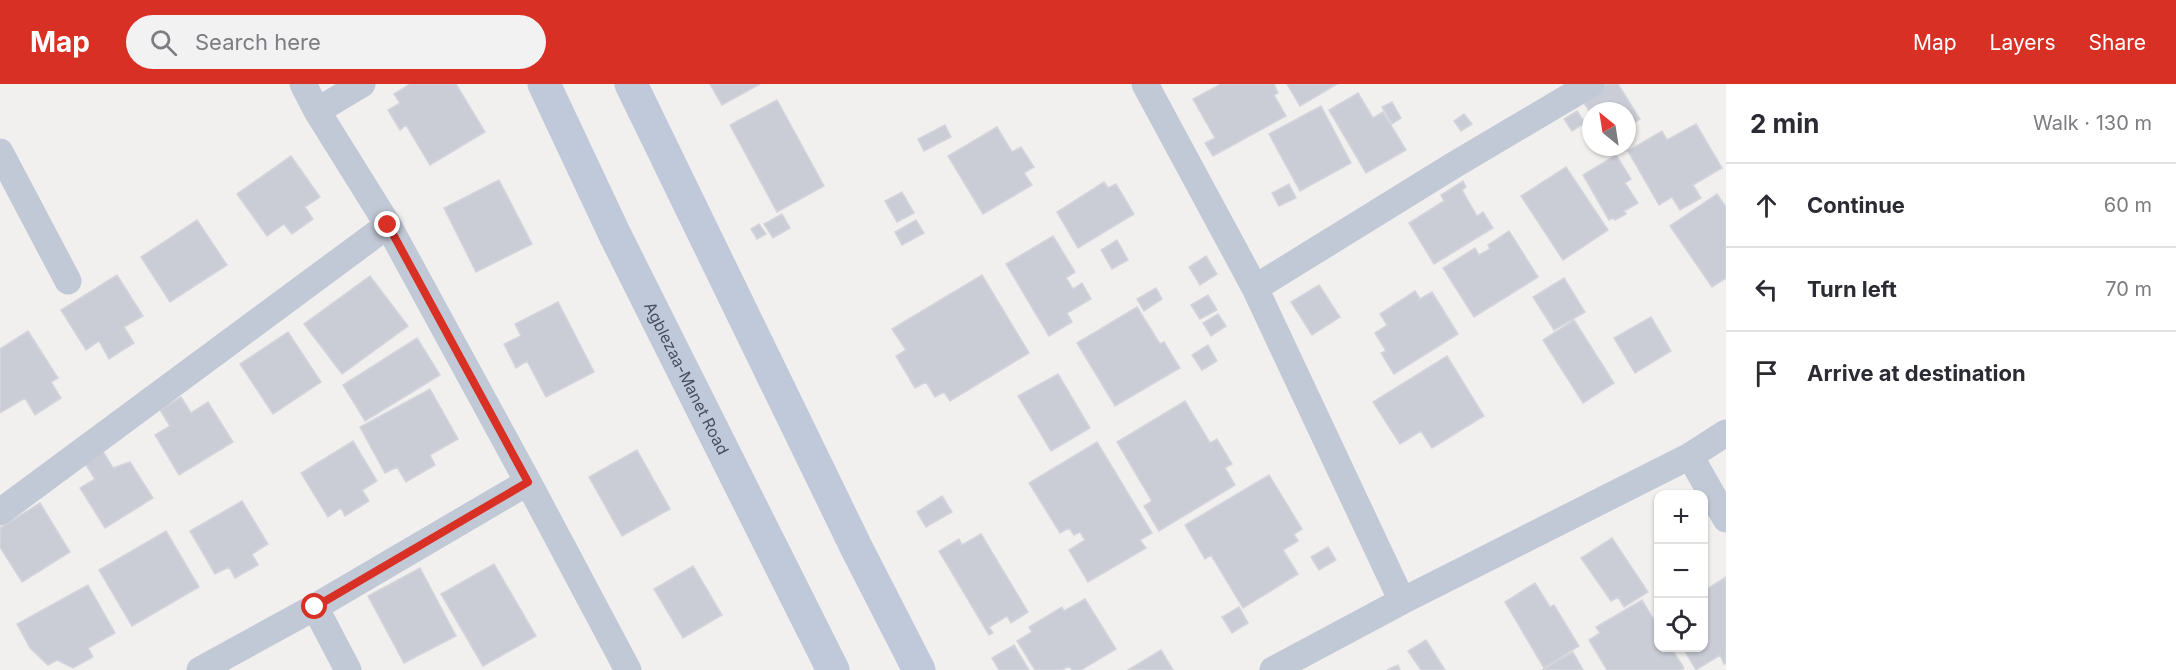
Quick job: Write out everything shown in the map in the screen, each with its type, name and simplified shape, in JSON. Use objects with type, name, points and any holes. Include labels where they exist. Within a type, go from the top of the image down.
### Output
[{"type":"main road","name":"Agblezaa-Manet Road","points":[[544,84],[615,235],[833,670]]},
{"type":"main road","points":[[631,84],[851,537],[919,670]]},
{"type":"street","points":[[303,84],[317,111],[388,225],[628,670]]},
{"type":"street","points":[[317,111],[362,84]]},
{"type":"street","points":[[1145,84],[1255,288],[1402,601]]},
{"type":"street","points":[[1255,288],[1454,165],[1591,84]]},
{"type":"street","points":[[0,152],[68,281]]},
{"type":"street","points":[[0,512],[388,225]]},
{"type":"street","points":[[1273,670],[1402,601],[1690,456],[1726,434]]},
{"type":"street","points":[[1690,456],[1726,519]]},
{"type":"street","points":[[200,670],[315,607],[528,482]]},
{"type":"street","points":[[315,607],[348,670]]},
{"type":"building","points":[[410,84],[456,84],[485,132],[430,165],[406,125],[400,130],[388,110],[400,103],[394,94]]},
{"type":"building","points":[[710,84],[760,84],[722,105]]},
{"type":"building","points":[[1221,84],[1274,84],[1278,93],[1274,95],[1286,116],[1213,156],[1205,143],[1215,138],[1193,99]]},
{"type":"building","points":[[1287,84],[1337,84],[1300,106]]},
{"type":"building","points":[[1607,84],[1618,84],[1629,102],[1583,102],[1582,100]]},
{"type":"building","points":[[1358,93],[1373,118],[1383,112],[1406,150],[1366,173],[1329,110]]},
{"type":"building","points":[[777,100],[824,186],[777,212],[730,125]]},
{"type":"building","points":[[1392,102],[1401,118],[1392,124],[1382,107]]},
{"type":"building","points":[[1321,106],[1351,163],[1300,191],[1269,134]]},
{"type":"building","points":[[1577,111],[1582,118],[1582,125],[1572,131],[1564,119]]},
{"type":"building","points":[[1464,114],[1472,124],[1461,131],[1454,121]]},
{"type":"building","points":[[1696,124],[1722,168],[1693,185],[1701,198],[1680,210],[1672,197],[1659,205],[1631,156],[1636,156],[1636,146],[1662,131],[1667,140]]},
{"type":"building","points":[[945,125],[951,137],[924,151],[918,139]]},
{"type":"building","points":[[997,127],[1012,152],[1021,147],[1034,167],[1024,173],[1032,185],[983,214],[948,156]]},
{"type":"building","points":[[291,156],[320,197],[305,207],[313,219],[292,234],[284,224],[267,236],[237,194]]},
{"type":"building","points":[[1617,156],[1631,179],[1625,183],[1638,203],[1624,211],[1626,214],[1615,220],[1613,218],[1609,220],[1583,175]]},
{"type":"building","points":[[1566,167],[1608,230],[1563,260],[1521,196]]},
{"type":"building","points":[[499,180],[532,244],[476,272],[444,208]]},
{"type":"building","points":[[1463,181],[1466,187],[1462,190],[1477,216],[1483,212],[1493,228],[1434,264],[1409,223],[1444,201],[1441,195]]},
{"type":"building","points":[[1104,182],[1108,188],[1116,184],[1134,214],[1078,248],[1057,212]]},
{"type":"building","points":[[1289,184],[1296,198],[1279,206],[1272,193]]},
{"type":"building","points":[[902,192],[914,213],[897,222],[885,201]]},
{"type":"building","points":[[1717,194],[1726,207],[1726,278],[1712,287],[1670,226]]},
{"type":"building","points":[[782,214],[790,228],[773,238],[764,224]]},
{"type":"building","points":[[197,220],[227,265],[170,302],[141,257]]},
{"type":"building","points":[[916,220],[924,233],[902,245],[895,232]]},
{"type":"building","points":[[759,224],[766,234],[757,239],[751,229]]},
{"type":"building","points":[[1509,231],[1538,277],[1474,317],[1443,268],[1475,248],[1479,255],[1490,249],[1488,245]]},
{"type":"building","points":[[1053,236],[1075,272],[1066,278],[1073,289],[1082,283],[1091,299],[1067,313],[1072,322],[1049,336],[1006,264]]},
{"type":"building","points":[[1117,240],[1128,260],[1112,269],[1101,250]]},
{"type":"building","points":[[1206,256],[1217,274],[1200,285],[1189,267]]},
{"type":"building","points":[[117,275],[143,316],[124,327],[134,343],[109,359],[99,341],[86,350],[61,310]]},
{"type":"building","points":[[982,275],[1029,353],[950,401],[944,392],[935,397],[926,382],[915,388],[896,356],[906,350],[892,329]]},
{"type":"building","points":[[370,276],[408,326],[342,374],[304,324]]},
{"type":"building","points":[[1564,278],[1585,312],[1554,330],[1533,297]]},
{"type":"building","points":[[1319,285],[1340,317],[1312,335],[1291,302]]},
{"type":"building","points":[[1156,288],[1162,299],[1144,311],[1137,299]]},
{"type":"building","points":[[1415,291],[1420,299],[1432,292],[1458,334],[1394,374],[1381,353],[1386,351],[1375,333],[1387,325],[1380,314]]},
{"type":"building","points":[[1208,295],[1217,310],[1200,319],[1191,305]]},
{"type":"building","points":[[558,302],[594,372],[546,397],[527,361],[516,368],[504,344],[521,336],[515,324]]},
{"type":"building","points":[[1137,307],[1160,344],[1164,342],[1180,368],[1115,406],[1077,343]]},
{"type":"building","points":[[1218,314],[1226,326],[1211,336],[1203,323]]},
{"type":"building","points":[[1651,317],[1671,351],[1635,373],[1614,338]]},
{"type":"building","points":[[1574,320],[1614,383],[1583,403],[1543,340]]},
{"type":"building","points":[[28,331],[58,378],[51,382],[61,398],[35,415],[25,398],[0,413],[0,349]]},
{"type":"building","points":[[288,332],[321,382],[273,414],[240,364]]},
{"type":"building","points":[[417,338],[440,375],[365,421],[343,385]]},
{"type":"building","points":[[1208,345],[1217,361],[1202,370],[1192,355]]},
{"type":"building","points":[[1447,356],[1484,416],[1432,448],[1421,431],[1400,444],[1373,402]]},
{"type":"building","points":[[1058,374],[1090,428],[1051,451],[1018,396]]},
{"type":"building","points":[[430,389],[458,439],[430,455],[435,465],[406,482],[397,467],[385,473],[360,427]]},
{"type":"building","points":[[181,397],[191,413],[208,402],[233,442],[179,475],[155,435],[170,426],[160,410]]},
{"type":"building","points":[[1185,401],[1210,443],[1217,439],[1232,464],[1225,468],[1235,485],[1159,531],[1144,506],[1152,501],[1117,442]]},
{"type":"building","points":[[353,441],[377,481],[362,490],[369,501],[345,516],[341,508],[328,517],[301,473]]},
{"type":"building","points":[[1097,442],[1152,533],[1140,540],[1146,548],[1088,582],[1069,550],[1085,540],[1080,532],[1074,535],[1069,528],[1060,533],[1029,483]]},
{"type":"building","points":[[102,450],[113,468],[130,462],[153,498],[105,528],[80,488],[95,479],[84,462]]},
{"type":"building","points":[[637,450],[670,509],[622,536],[589,477]]},
{"type":"building","points":[[1269,475],[1302,529],[1294,534],[1298,541],[1283,550],[1298,574],[1243,608],[1211,555],[1205,559],[1185,525]]},
{"type":"building","points":[[942,496],[952,512],[926,527],[917,512]]},
{"type":"building","points":[[242,501],[268,544],[252,554],[258,565],[235,578],[229,567],[215,574],[190,531]]},
{"type":"building","points":[[40,503],[70,552],[22,582],[0,547],[0,528]]},
{"type":"building","points":[[166,531],[199,587],[132,626],[99,570]]},
{"type":"building","points":[[981,534],[1028,612],[1011,623],[1007,616],[989,627],[993,633],[989,635],[939,551],[959,539],[962,545]]},
{"type":"building","points":[[1612,538],[1648,592],[1624,607],[1618,597],[1611,601],[1581,558]]},
{"type":"building","points":[[1328,547],[1336,560],[1319,570],[1311,557]]},
{"type":"building","points":[[494,564],[536,636],[483,666],[441,594]]},
{"type":"building","points":[[693,566],[722,615],[683,638],[654,589]]},
{"type":"building","points":[[420,568],[456,636],[404,663],[368,596]]},
{"type":"building","points":[[1726,577],[1726,663],[1724,664],[1720,655],[1696,670],[1685,652],[1708,652],[1708,588]]},
{"type":"building","points":[[1535,583],[1550,607],[1554,605],[1579,646],[1544,668],[1505,602]]},
{"type":"building","points":[[88,585],[115,633],[88,648],[93,657],[73,668],[57,660],[48,665],[30,648],[17,624]]},
{"type":"building","points":[[1085,599],[1116,649],[1081,670],[1072,670],[1069,666],[1062,670],[1035,670],[1017,641],[1032,632],[1029,627],[1062,607],[1064,611]]},
{"type":"building","points":[[1642,600],[1654,620],[1654,652],[1674,652],[1684,668],[1681,670],[1607,670],[1589,640],[1600,633],[1596,627]]},
{"type":"building","points":[[1239,607],[1248,623],[1232,633],[1222,617]]},
{"type":"building","points":[[1426,640],[1445,670],[1421,670],[1408,651]]},
{"type":"building","points":[[1014,645],[1029,670],[999,670],[992,658]]},
{"type":"building","points":[[1161,650],[1173,670],[1128,670]]},
{"type":"building","points":[[1573,652],[1583,670],[1542,670]]},
{"type":"building","points":[[1398,665],[1400,670],[1387,670]]},
{"type":"route","points":[[315,607],[528,482],[388,225]]}]
